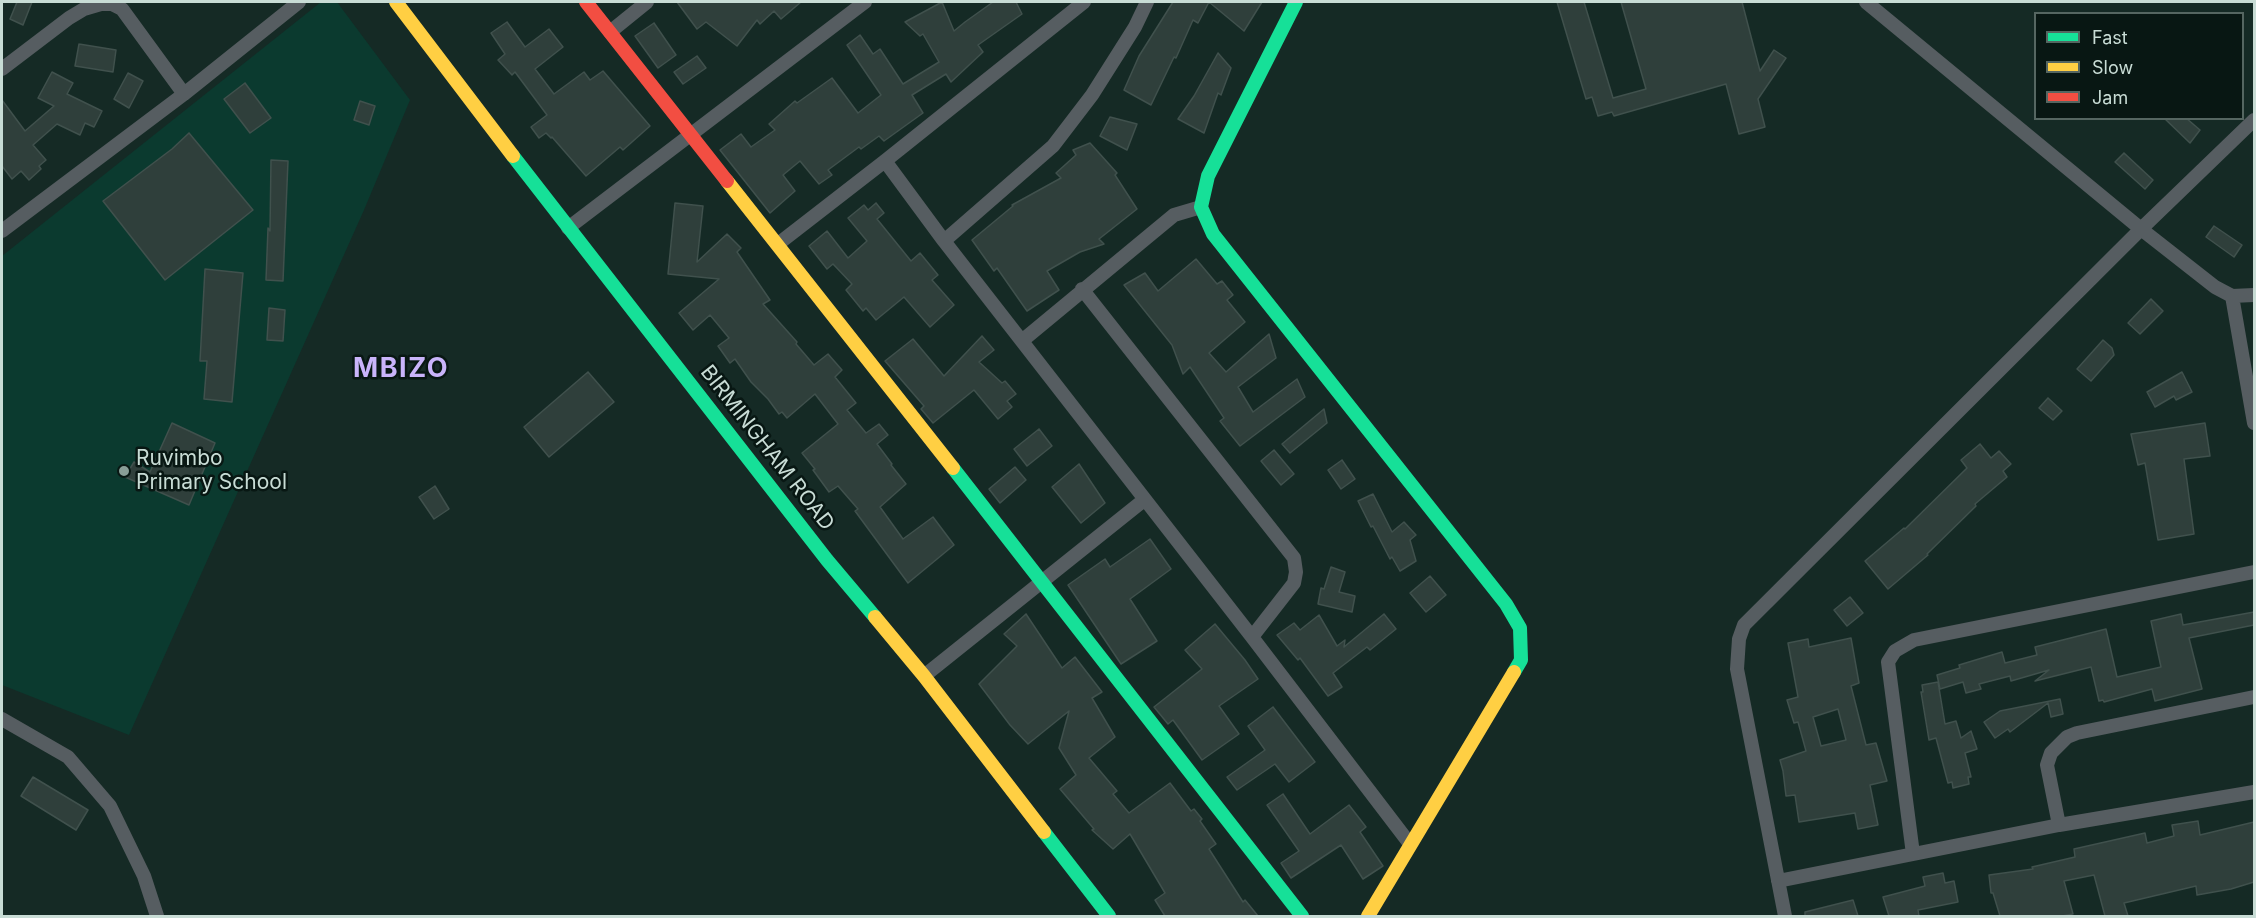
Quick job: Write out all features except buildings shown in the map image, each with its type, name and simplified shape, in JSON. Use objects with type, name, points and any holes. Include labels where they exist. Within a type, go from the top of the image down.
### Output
[{"type":"street","points":[[2,231],[184,94],[299,2]]},
{"type":"street","name":"BIRMINGHAM ROAD","points":[[396,2],[568,228],[827,560],[924,676],[1109,916]]},
{"type":"street","points":[[586,2],[1043,582],[1302,916]]},
{"type":"street","points":[[610,32],[647,2]]},
{"type":"street","points":[[568,228],[865,2]]},
{"type":"street","points":[[778,244],[885,162],[1084,2]]},
{"type":"street","points":[[944,241],[1053,146],[1092,95],[1135,27],[1147,2]]},
{"type":"street","points":[[1296,2],[1208,176],[1201,207],[1213,234],[1506,604],[1520,628],[1522,647],[1521,660],[1368,916]]},
{"type":"street","points":[[1866,2],[2141,229],[2215,287],[2232,296],[2254,295]]},
{"type":"street","points":[[2,69],[84,9],[101,4],[112,4],[122,9],[184,94]]},
{"type":"street","points":[[1785,916],[1737,669],[1739,639],[1744,625],[2141,229],[2254,120]]},
{"type":"street","points":[[885,162],[1410,844]]},
{"type":"street","points":[[1023,340],[1173,215],[1201,207]]},
{"type":"street","points":[[1082,289],[1294,558],[1296,572],[1294,583],[1252,637]]},
{"type":"street","points":[[2232,296],[2254,423]]},
{"type":"street","points":[[924,676],[1144,500]]},
{"type":"street","points":[[1913,854],[1888,662],[1895,651],[1914,640],[2254,572]]},
{"type":"street","points":[[2059,825],[2048,765],[2051,753],[2067,737],[2077,733],[2254,697]]},
{"type":"street","points":[[2,720],[68,757],[110,806],[144,876],[157,916]]},
{"type":"street","points":[[1778,881],[2059,825],[2254,792]]},
{"type":"shaded area","name":"Ruvimbo Primary School","points":[[321,2],[337,2],[410,100],[364,210],[129,735],[2,685],[2,256]]},
{"type":"traffic: fast","points":[[1296,2],[1208,176],[1201,207],[1213,234],[1506,604],[1520,628],[1521,660],[1514,672]]},
{"type":"traffic: fast","points":[[513,156],[827,560],[875,617]]},
{"type":"traffic: fast","points":[[953,468],[1302,916]]},
{"type":"traffic: fast","points":[[1044,832],[1109,916]]},
{"type":"traffic: slow","points":[[396,2],[513,156]]},
{"type":"traffic: slow","points":[[727,181],[953,468]]},
{"type":"traffic: slow","points":[[875,617],[924,676],[1044,832]]},
{"type":"traffic: slow","points":[[1368,916],[1514,672]]},
{"type":"traffic: jam","points":[[586,2],[727,181]]},
{"type":"place","name":"Ruvimbo Primary School","points":[[124,471]]},
{"type":"district","name":"MBIZO","points":[[401,369]]}]
